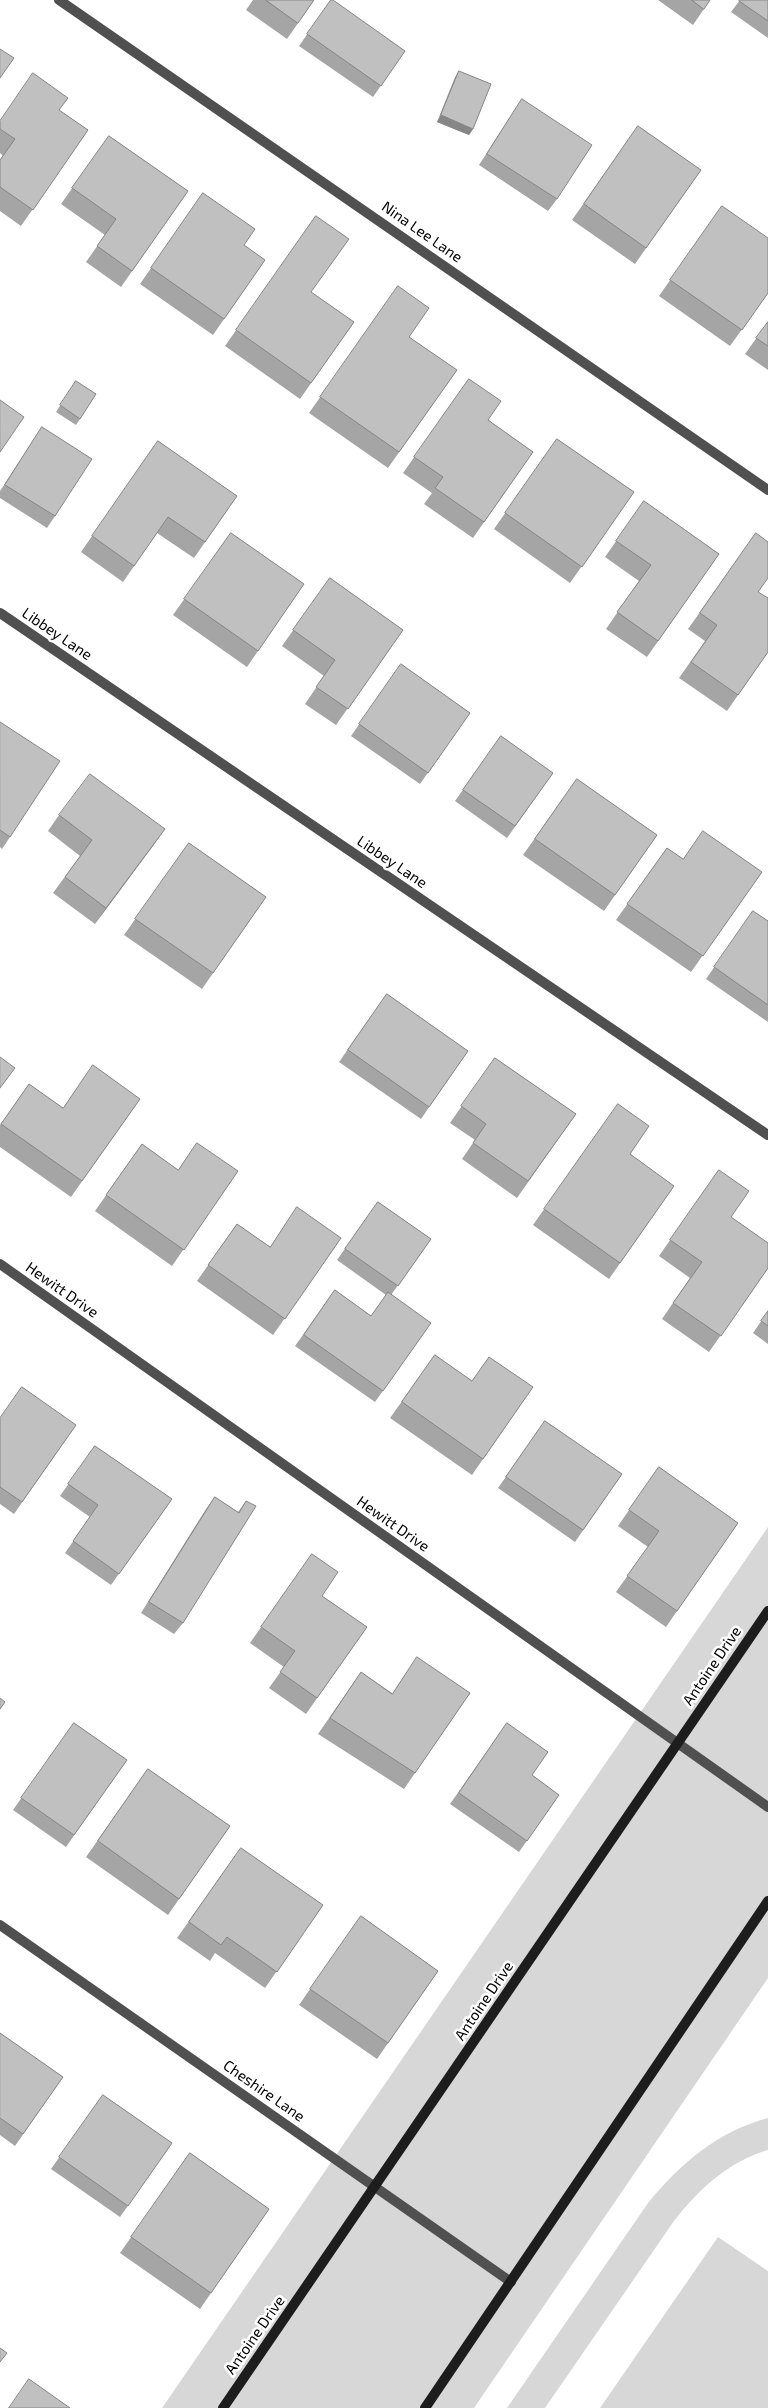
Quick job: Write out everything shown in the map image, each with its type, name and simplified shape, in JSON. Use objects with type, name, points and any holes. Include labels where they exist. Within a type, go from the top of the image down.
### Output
[{"type":"main road","name":"Antoine Drive","points":[[223,2408],[376,2188],[768,1611]]},
{"type":"main road","points":[[425,2408],[768,1900]]},
{"type":"street","name":"Nina Lee Lane","points":[[59,0],[768,490]]},
{"type":"street","name":"Libbey Lane","points":[[0,613],[768,1135]]},
{"type":"street","name":"Hewitt Drive","points":[[0,1264],[768,1807]]},
{"type":"street","name":"Cheshire Lane","points":[[0,1925],[511,2282]]},
{"type":"shaded area","points":[[768,1527],[768,1978],[474,2408],[162,2408]]},
{"type":"shaded area","points":[[768,2118],[768,2150],[740,2161],[727,2169],[693,2198],[674,2221],[545,2408],[507,2408],[648,2203],[661,2188],[687,2162],[716,2140]]},
{"type":"shaded area","points":[[718,2237],[768,2271],[768,2408],[600,2408]]},
{"type":"building","points":[[266,0],[314,0],[298,23]]},
{"type":"building","points":[[331,0],[405,51],[381,86],[307,34]]},
{"type":"building","points":[[692,0],[710,0],[704,9]]},
{"type":"building","points":[[768,0],[768,21],[739,1]]},
{"type":"building","points":[[0,49],[14,58],[0,78]]},
{"type":"building","points":[[459,71],[491,84],[473,129],[441,115]]},
{"type":"building","points":[[33,73],[68,98],[59,110],[88,130],[33,210],[0,187],[0,160],[15,139],[0,129],[0,121]]},
{"type":"building","points":[[522,99],[592,145],[557,199],[487,154]]},
{"type":"building","points":[[638,126],[701,170],[646,248],[584,204]]},
{"type":"building","points":[[109,136],[188,191],[132,271],[97,246],[116,219],[72,188]]},
{"type":"building","points":[[203,193],[255,229],[244,245],[265,260],[224,319],[151,268]]},
{"type":"building","points":[[722,206],[768,238],[768,293],[742,330],[670,280]]},
{"type":"building","points":[[316,216],[349,239],[311,292],[354,322],[311,383],[236,330]]},
{"type":"building","points":[[398,286],[429,308],[409,337],[457,370],[399,452],[320,397]]},
{"type":"building","points":[[768,322],[768,346],[756,338]]},
{"type":"building","points":[[469,379],[501,401],[488,420],[533,452],[484,522],[435,488],[443,477],[414,457]]},
{"type":"building","points":[[76,381],[96,394],[80,419],[60,405]]},
{"type":"building","points":[[0,400],[24,417],[0,452]]},
{"type":"building","points":[[42,427],[92,459],[55,516],[5,485]]},
{"type":"building","points":[[557,439],[634,492],[582,567],[505,513]]},
{"type":"building","points":[[158,441],[237,496],[205,542],[168,517],[134,566],[92,536]]},
{"type":"building","points":[[644,501],[719,554],[658,641],[617,612],[651,565],[616,541]]},
{"type":"building","points":[[231,533],[304,584],[258,651],[184,599]]},
{"type":"building","points":[[756,533],[768,542],[768,578],[758,592],[768,598],[768,652],[738,695],[691,662],[717,625],[700,613]]},
{"type":"building","points":[[330,578],[403,630],[348,709],[316,687],[335,660],[293,630]]},
{"type":"building","points":[[401,664],[470,713],[428,773],[359,724]]},
{"type":"building","points":[[0,722],[60,761],[10,837],[0,830]]},
{"type":"building","points":[[501,736],[553,773],[515,826],[463,790]]},
{"type":"building","points":[[90,774],[165,829],[106,908],[65,877],[92,840],[59,815]]},
{"type":"building","points":[[577,779],[657,835],[615,895],[535,839]]},
{"type":"building","points":[[703,831],[762,872],[703,956],[627,904],[667,848],[683,859]]},
{"type":"building","points":[[189,843],[266,897],[213,973],[135,919]]},
{"type":"building","points":[[753,911],[768,921],[768,1005],[714,967]]},
{"type":"building","points":[[387,994],[468,1051],[429,1107],[348,1050]]},
{"type":"building","points":[[0,1057],[15,1068],[0,1088]]},
{"type":"building","points":[[495,1058],[576,1114],[528,1181],[473,1143],[486,1124],[461,1106]]},
{"type":"building","points":[[93,1065],[140,1099],[82,1181],[1,1124],[29,1084],[63,1108]]},
{"type":"building","points":[[618,1104],[649,1126],[630,1154],[674,1186],[620,1263],[544,1209]]},
{"type":"building","points":[[197,1143],[238,1171],[184,1250],[106,1195],[142,1144],[178,1170]]},
{"type":"building","points":[[719,1170],[749,1191],[731,1217],[768,1243],[768,1268],[721,1336],[673,1303],[702,1262],[670,1240]]},
{"type":"building","points":[[378,1202],[431,1239],[398,1286],[345,1249]]},
{"type":"building","points":[[297,1207],[341,1238],[285,1319],[208,1265],[237,1224],[270,1247]]},
{"type":"building","points":[[335,1290],[371,1316],[388,1292],[431,1323],[383,1391],[304,1335]]},
{"type":"building","points":[[768,1311],[768,1326],[761,1321]]},
{"type":"building","points":[[435,1355],[472,1381],[489,1357],[533,1387],[483,1459],[402,1402]]},
{"type":"building","points":[[22,1387],[76,1425],[22,1502],[0,1487],[0,1418]]},
{"type":"building","points":[[545,1421],[622,1474],[583,1530],[506,1477]]},
{"type":"building","points":[[95,1446],[172,1499],[119,1574],[73,1541],[98,1505],[68,1484]]},
{"type":"building","points":[[659,1467],[738,1523],[677,1611],[627,1576],[659,1531],[629,1510]]},
{"type":"building","points":[[215,1497],[239,1513],[246,1501],[256,1506],[183,1623],[149,1602]]},
{"type":"building","points":[[312,1554],[338,1572],[322,1596],[367,1627],[317,1698],[280,1672],[295,1651],[261,1627]]},
{"type":"building","points":[[417,1657],[470,1693],[415,1773],[330,1718],[361,1672],[392,1694]]},
{"type":"building","points":[[0,1698],[5,1702],[0,1709]]},
{"type":"building","points":[[74,1723],[127,1760],[74,1835],[21,1798]]},
{"type":"building","points":[[507,1723],[548,1752],[532,1775],[559,1795],[527,1841],[459,1793]]},
{"type":"building","points":[[148,1769],[230,1826],[179,1899],[98,1841]]},
{"type":"building","points":[[241,1848],[323,1905],[277,1972],[227,1937],[221,1945],[189,1922]]},
{"type":"building","points":[[361,1916],[438,1971],[388,2043],[310,1989]]},
{"type":"building","points":[[0,2033],[63,2077],[23,2134],[0,2118]]},
{"type":"building","points":[[103,2095],[172,2143],[128,2206],[59,2157]]},
{"type":"building","points":[[190,2153],[269,2209],[211,2293],[131,2237]]},
{"type":"building","points":[[0,2348],[7,2353],[0,2362]]},
{"type":"building","points":[[29,2379],[70,2408],[9,2408]]}]
